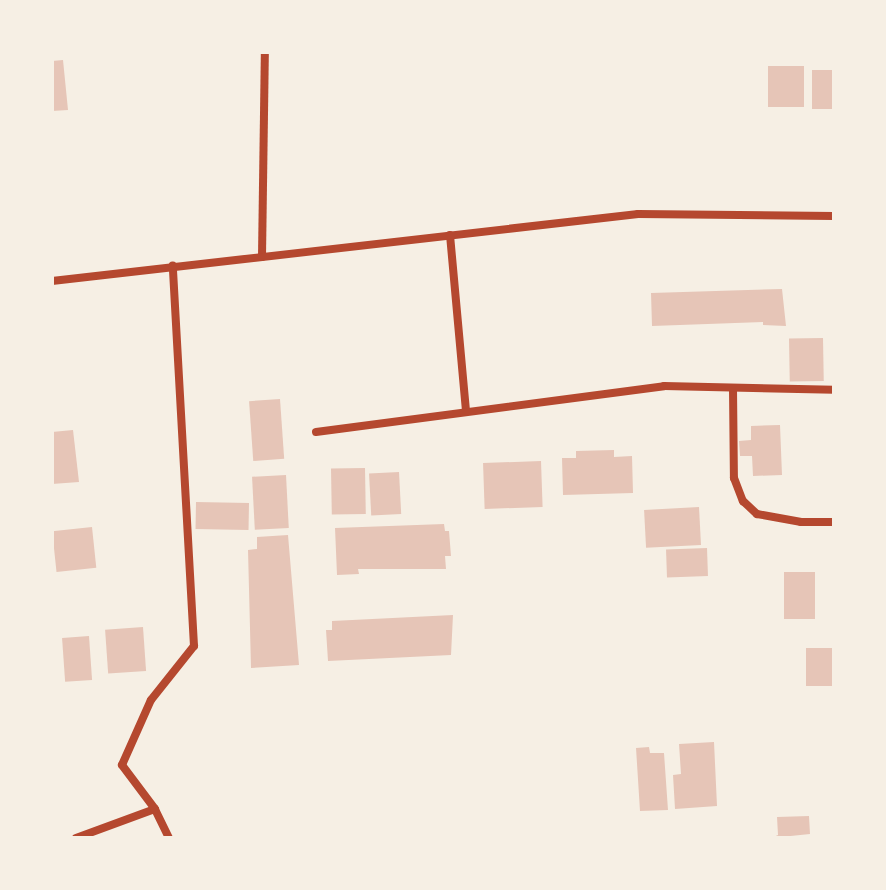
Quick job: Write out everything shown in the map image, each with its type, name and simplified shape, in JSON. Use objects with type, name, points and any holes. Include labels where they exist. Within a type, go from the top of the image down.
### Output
[{"type":"street","points":[[262,257],[265,52]]},
{"type":"street","points":[[52,281],[638,214],[834,216]]},
{"type":"street","points":[[450,235],[466,411]]},
{"type":"street","points":[[169,838],[155,809],[122,765],[151,700],[194,646],[173,266]]},
{"type":"street","points":[[316,432],[664,386],[834,390]]},
{"type":"street","points":[[733,389],[734,478],[743,501],[757,514],[801,522],[834,522]]},
{"type":"street","points":[[76,838],[155,809]]},
{"type":"building","points":[[63,60],[68,110],[52,111],[52,61]]},
{"type":"building","points":[[768,66],[804,66],[804,107],[768,107]]},
{"type":"building","points":[[812,70],[834,70],[834,109],[812,109]]},
{"type":"building","points":[[782,289],[786,326],[763,325],[763,322],[652,326],[651,293]]},
{"type":"building","points":[[823,338],[824,381],[790,382],[789,339]]},
{"type":"building","points":[[280,399],[284,459],[253,461],[249,401]]},
{"type":"building","points":[[780,425],[782,475],[753,476],[752,456],[740,456],[739,441],[751,440],[751,426]]},
{"type":"building","points":[[73,430],[79,482],[52,484],[52,432]]},
{"type":"building","points":[[614,450],[614,457],[632,456],[633,493],[563,495],[562,458],[576,458],[576,451]]},
{"type":"building","points":[[541,461],[543,507],[485,509],[483,463]]},
{"type":"building","points":[[365,468],[366,514],[332,515],[331,469]]},
{"type":"building","points":[[399,472],[401,514],[371,516],[369,474]]},
{"type":"building","points":[[286,475],[289,528],[255,530],[252,477]]},
{"type":"building","points":[[196,502],[249,503],[249,530],[196,529]]},
{"type":"building","points":[[699,507],[701,545],[646,548],[644,510]]},
{"type":"building","points":[[444,524],[445,531],[449,531],[451,556],[445,556],[446,569],[358,569],[359,574],[337,575],[335,528]]},
{"type":"building","points":[[92,527],[96,568],[57,572],[52,531]]},
{"type":"building","points":[[288,535],[299,665],[251,668],[248,550],[257,549],[257,537]]},
{"type":"building","points":[[707,548],[708,576],[667,577],[666,549]]},
{"type":"building","points":[[784,572],[815,572],[815,619],[784,619]]},
{"type":"building","points":[[453,615],[451,655],[328,661],[326,630],[332,630],[332,621]]},
{"type":"building","points":[[143,627],[146,671],[108,674],[105,630]]},
{"type":"building","points":[[89,636],[92,680],[65,682],[62,638]]},
{"type":"building","points":[[806,648],[834,648],[834,686],[806,686]]},
{"type":"building","points":[[714,742],[717,806],[675,809],[673,775],[681,774],[679,744]]},
{"type":"building","points":[[649,747],[650,753],[664,753],[668,810],[640,811],[636,748]]},
{"type":"building","points":[[809,816],[810,834],[771,838],[778,835],[777,817]]}]
